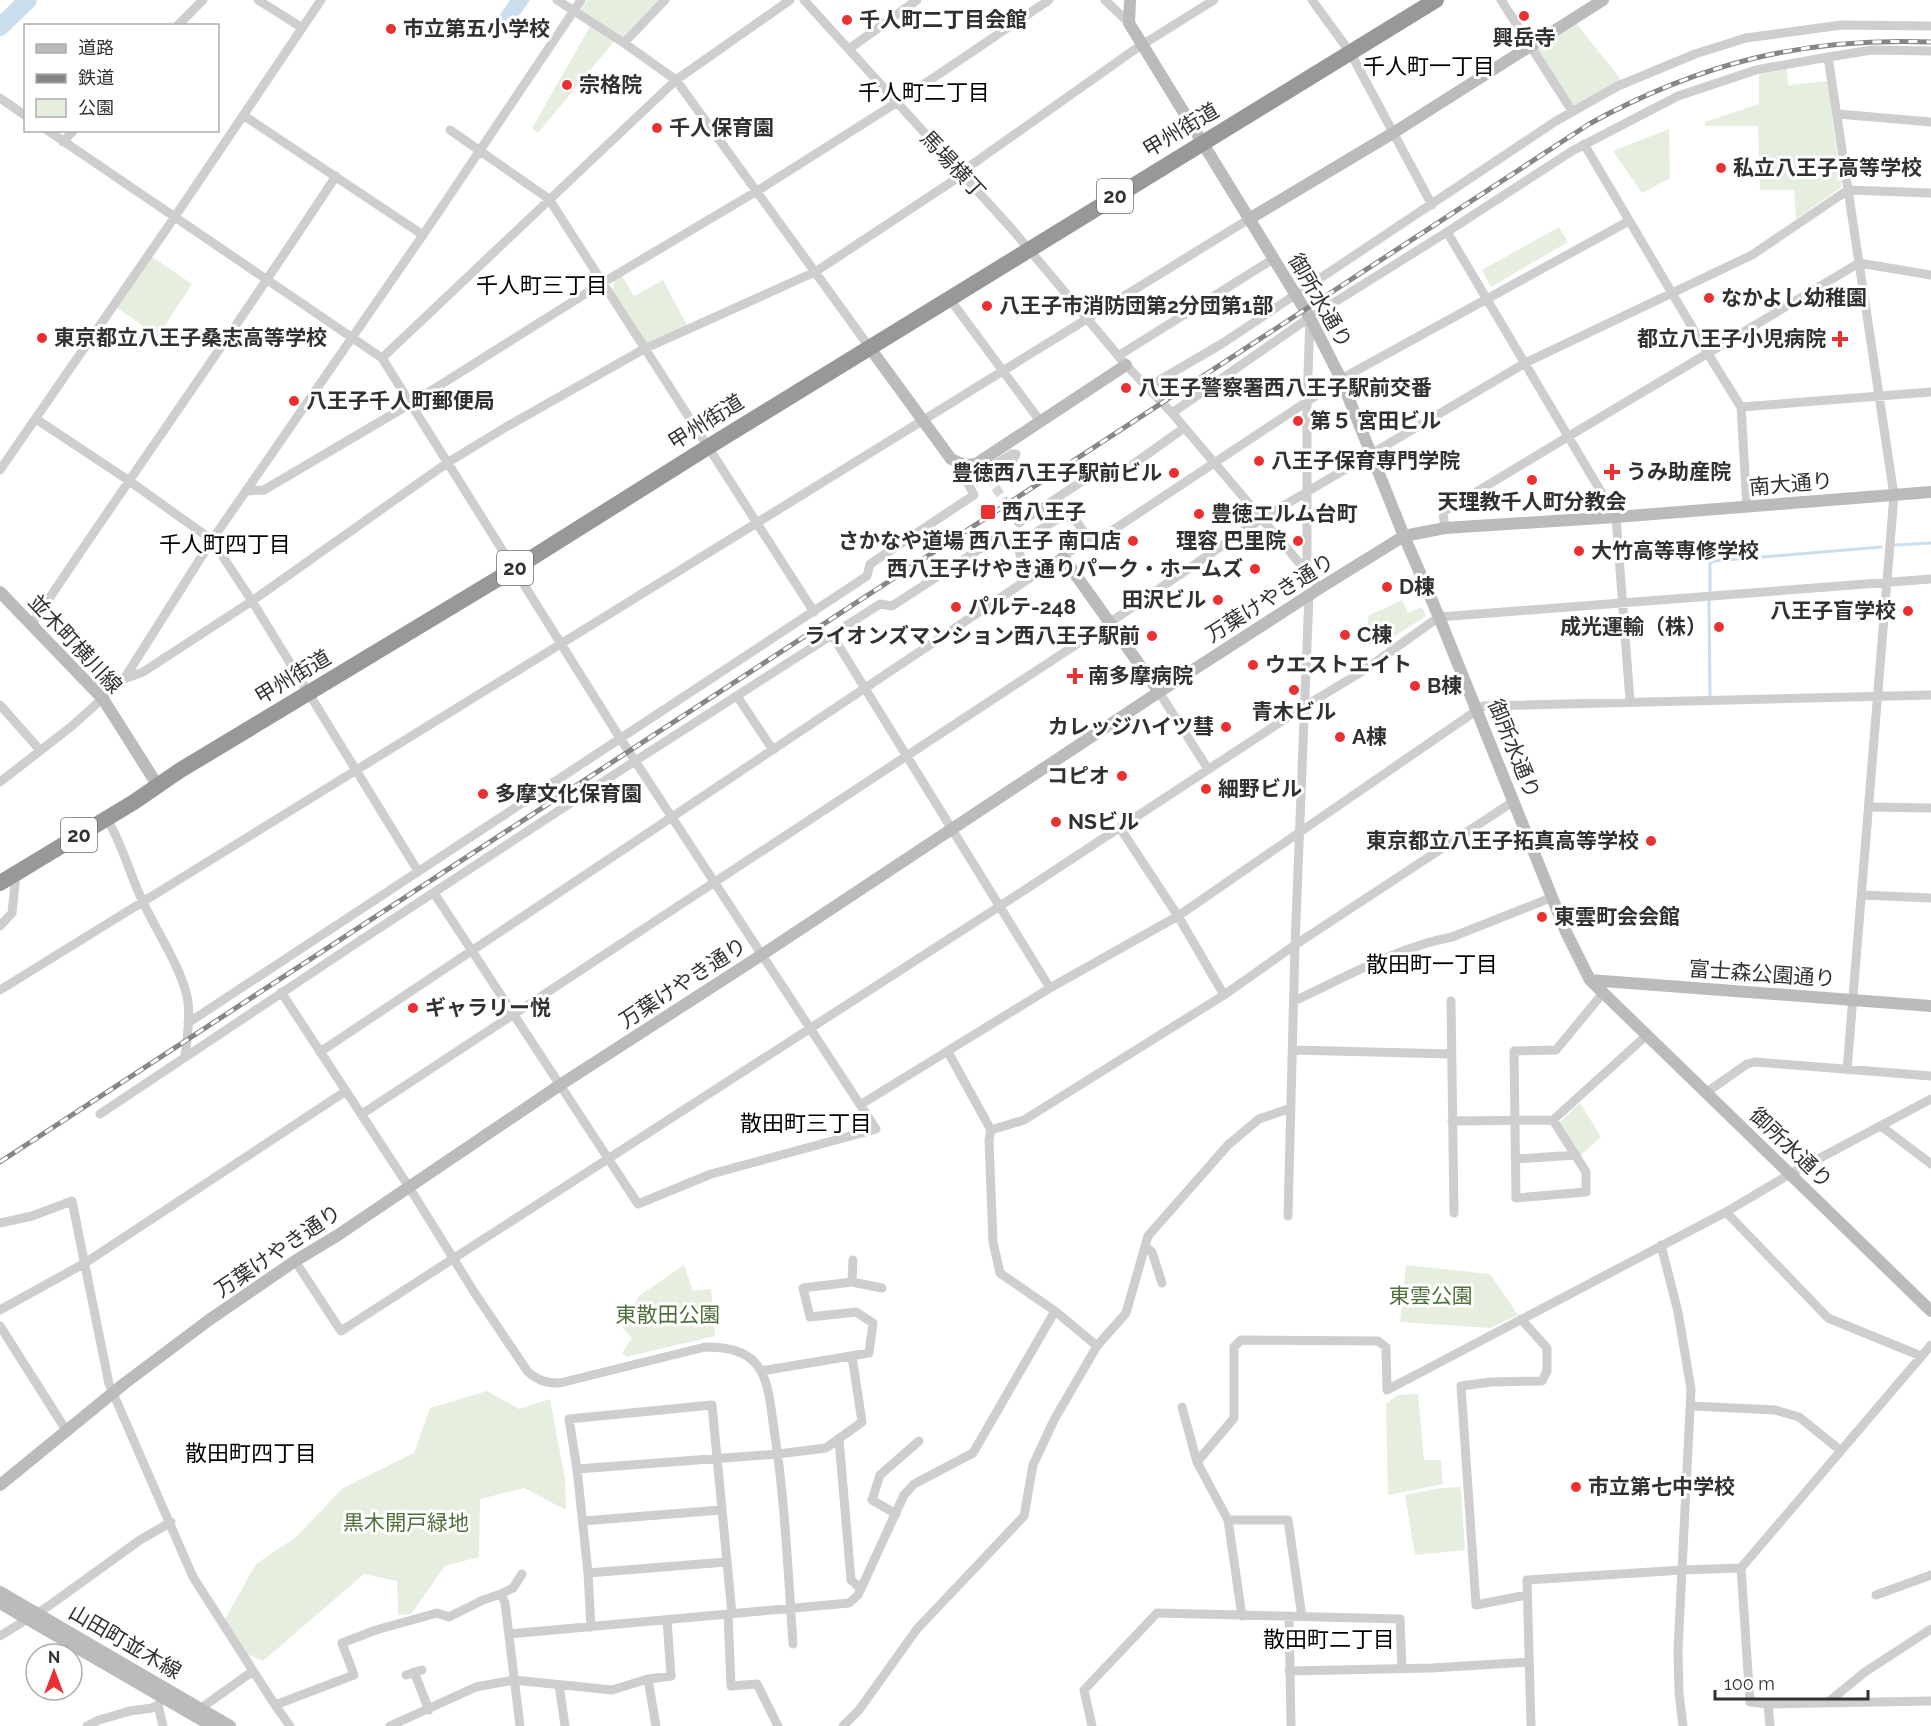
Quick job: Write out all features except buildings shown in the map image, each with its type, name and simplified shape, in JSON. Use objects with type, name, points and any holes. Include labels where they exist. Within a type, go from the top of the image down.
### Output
[{"type":"highway","name":"甲州街道","points":[[0,883],[1436,0]]},
{"type":"street","points":[[179,24],[203,0]]},
{"type":"street","points":[[258,0],[301,27]]},
{"type":"street","points":[[0,470],[321,0]]},
{"type":"street","points":[[557,0],[676,80],[951,459],[964,465],[976,464],[1122,361],[1273,259]]},
{"type":"street","points":[[1,779],[72,726],[124,679],[212,540],[423,235],[581,0]]},
{"type":"street","points":[[624,43],[665,0]]},
{"type":"street","points":[[382,358],[676,80],[790,0]]},
{"type":"street","name":"馬場横丁","points":[[804,0],[1011,228],[1122,361],[1172,413],[1307,572],[1314,592]]},
{"type":"street","points":[[849,49],[917,0]]},
{"type":"street","points":[[247,491],[264,490],[410,404],[604,282],[757,191],[896,103],[1049,0]]},
{"type":"street","points":[[1105,0],[1129,23]]},
{"type":"street","points":[[1129,23],[1130,0]]},
{"type":"street","points":[[124,679],[144,672],[252,601],[447,463],[506,427],[644,349],[815,272],[961,174],[1134,50],[1214,0]]},
{"type":"street","points":[[1312,0],[1350,52],[1432,205]]},
{"type":"street","points":[[1501,0],[1572,111]]},
{"type":"street","points":[[0,990],[1249,219],[1393,133],[1603,0]]},
{"type":"street","name":"御所水通り","points":[[1129,23],[1310,318],[1341,379],[1566,932],[1590,980],[1931,1311]]},
{"type":"street","points":[[1148,387],[1223,343],[1572,111],[1618,86],[1695,54],[1746,38],[1841,25],[1931,26]]},
{"type":"street","points":[[1172,413],[1310,318],[1584,144],[1678,96],[1756,70],[1828,57],[1872,50],[1931,51]]},
{"type":"street","points":[[1828,57],[1894,495],[1847,1070]]},
{"type":"street","points":[[0,98],[24,115]]},
{"type":"street","points":[[1838,114],[1931,122]]},
{"type":"street","points":[[243,115],[423,235]]},
{"type":"street","points":[[450,130],[549,199],[814,612]]},
{"type":"street","points":[[50,132],[382,358],[620,738],[876,1129],[711,1174],[638,1204],[434,893]]},
{"type":"street","points":[[63,142],[72,132]]},
{"type":"street","points":[[1584,144],[1741,407],[1747,507]]},
{"type":"street","points":[[32,624],[128,480],[267,281],[336,176]]},
{"type":"street","points":[[362,1114],[1108,623],[1261,519],[1525,363],[1752,255],[1848,190],[1931,193]]},
{"type":"street","points":[[320,1052],[1089,539],[1107,534],[1341,379],[1629,221]]},
{"type":"street","points":[[1447,232],[1616,517],[1630,701]]},
{"type":"street","points":[[1445,528],[1443,512],[1859,263],[1931,275]]},
{"type":"street","points":[[949,298],[1040,421]]},
{"type":"street","points":[[1307,572],[1307,402],[1310,318]]},
{"type":"street","points":[[1741,407],[1931,392]]},
{"type":"street","points":[[36,419],[128,480],[212,540],[418,871]]},
{"type":"street","points":[[1019,523],[1094,474],[1128,468],[1184,428]]},
{"type":"street","points":[[966,483],[1012,454],[1016,454],[1013,460],[988,476]]},
{"type":"street","points":[[188,1023],[867,576],[870,564],[974,495],[966,483],[964,465]]},
{"type":"street","name":"南大通り","points":[[1404,536],[1445,528],[1931,492]]},
{"type":"street","points":[[1033,576],[1020,555],[1020,548],[1025,540],[1062,516],[1074,518],[1089,539]]},
{"type":"street","name":"万葉けやき通り","points":[[0,1485],[113,1393],[209,1320],[294,1261],[1159,692],[1404,536]]},
{"type":"street","points":[[100,1114],[281,992],[635,760],[880,604],[892,606],[995,539],[1020,548]]},
{"type":"street","points":[[1063,558],[1159,692],[1208,769]]},
{"type":"street","points":[[294,1261],[341,1331],[1000,906],[1305,706],[1363,671],[1439,617],[1931,579]]},
{"type":"street","name":"並木町横川線","points":[[0,592],[103,699],[158,786]]},
{"type":"street","points":[[1288,1216],[1295,945],[1305,706],[1314,592]]},
{"type":"street","points":[[832,635],[1050,988]]},
{"type":"street","points":[[860,1105],[1050,988],[1178,916],[1483,706],[1931,694]]},
{"type":"street","points":[[737,696],[773,750]]},
{"type":"street","points":[[0,705],[40,750]]},
{"type":"street","points":[[992,1130],[1024,1120],[1224,994],[1514,801]]},
{"type":"street","points":[[1869,807],[1931,808]]},
{"type":"street","points":[[107,819],[143,902],[183,981],[188,999],[185,1056]]},
{"type":"street","points":[[1120,828],[1178,916],[1224,994]]},
{"type":"street","points":[[0,926],[12,913],[16,873]]},
{"type":"street","points":[[1862,895],[1931,898]]},
{"type":"street","points":[[1294,1001],[1398,954],[1452,937],[1553,897]]},
{"type":"street","name":"富士森公園通り","points":[[1590,980],[1931,1006]]},
{"type":"street","points":[[281,992],[528,1372],[546,1383],[560,1383],[705,1347],[735,1350],[747,1356],[761,1371],[768,1393],[778,1454],[793,1644]]},
{"type":"street","points":[[1553,1120],[1586,1172],[1586,1192],[1516,1198],[1514,1051],[1556,1050],[1603,993]]},
{"type":"street","points":[[1451,1001],[1454,1214]]},
{"type":"street","points":[[1452,1121],[1553,1120],[1647,1035]]},
{"type":"street","points":[[1293,1050],[1451,1054]]},
{"type":"street","points":[[948,1052],[992,1130],[989,1140],[993,1242],[1000,1273],[1055,1311],[1097,1346]]},
{"type":"street","points":[[1707,1092],[1747,1064],[1755,1062],[1931,1076]]},
{"type":"street","points":[[0,1310],[85,1263],[346,1091]]},
{"type":"street","points":[[1197,1462],[1234,1418],[1234,1347],[1241,1340],[1378,1341],[1386,1347],[1387,1390],[1726,1212],[1790,1174],[1931,1099]]},
{"type":"street","points":[[843,1726],[859,1710],[917,1629],[1024,1516],[1033,1465],[1054,1420],[1097,1346],[1126,1313],[1148,1236],[1228,1145],[1259,1119],[1291,1108]]},
{"type":"street","points":[[1881,1126],[1931,1164]]},
{"type":"street","points":[[1515,1158],[1576,1155]]},
{"type":"street","points":[[0,1223],[32,1216],[72,1201],[109,1384],[193,1577],[290,1726]]},
{"type":"street","points":[[1726,1212],[1828,1318],[1921,1356]]},
{"type":"street","points":[[1661,1245],[1678,1312],[1691,1389],[1678,1650],[1679,1693],[1683,1726]]},
{"type":"street","points":[[1146,1247],[1152,1252],[1162,1283]]},
{"type":"street","points":[[852,1282],[853,1260]]},
{"type":"street","points":[[761,1371],[869,1353],[873,1323],[856,1312],[810,1317],[803,1288],[852,1282],[882,1288]]},
{"type":"street","points":[[509,1634],[849,1603],[858,1595],[904,1495],[914,1484],[973,1453],[1055,1311]]},
{"type":"street","points":[[1521,1319],[1547,1348],[1547,1371],[1542,1381],[1491,1382],[1461,1386],[1476,1605],[1527,1594]]},
{"type":"street","points":[[0,1326],[66,1430]]},
{"type":"street","points":[[1931,1345],[1741,1568],[1750,1702],[1768,1704],[1931,1701]]},
{"type":"street","points":[[577,1468],[778,1454],[826,1448],[862,1422],[852,1356]]},
{"type":"street","points":[[591,1627],[583,1521],[569,1419],[712,1405],[730,1614],[731,1686],[757,1684],[778,1726]]},
{"type":"street","points":[[1691,1406],[1775,1410],[1799,1417],[1840,1450]]},
{"type":"street","points":[[1182,1407],[1197,1462],[1228,1520],[1242,1616]]},
{"type":"street","points":[[839,1439],[850,1580],[861,1589]]},
{"type":"street","points":[[896,1514],[872,1500],[880,1475],[919,1441]]},
{"type":"street","points":[[583,1521],[721,1510]]},
{"type":"street","points":[[1228,1520],[1288,1520],[1302,1617]]},
{"type":"street","points":[[0,1636],[32,1617],[140,1540],[171,1522]]},
{"type":"street","points":[[588,1573],[726,1562]]},
{"type":"street","points":[[1531,1726],[1527,1580],[1741,1568]]},
{"type":"street","points":[[275,1705],[354,1675],[342,1642],[437,1613],[449,1617],[513,1588],[522,1574]]},
{"type":"street","points":[[1876,1595],[1931,1575]]},
{"type":"street","name":"山田町並木線","points":[[0,1592],[32,1617],[163,1697],[230,1726]]},
{"type":"street","points":[[501,1594],[505,1603],[520,1726]]},
{"type":"street","name":"山田町並木線","points":[[0,1603],[32,1617]]},
{"type":"street","points":[[1092,1726],[1084,1690],[1157,1613],[1400,1619],[1402,1669]]},
{"type":"street","points":[[1289,1617],[1290,1726]]},
{"type":"street","points":[[390,1726],[476,1687],[514,1680],[612,1690],[648,1678],[670,1676],[667,1620]]},
{"type":"street","points":[[1827,1703],[1865,1672],[1931,1629]]},
{"type":"street","points":[[1289,1671],[1402,1669],[1529,1662]]},
{"type":"street","points":[[196,1712],[253,1671]]},
{"type":"street","points":[[414,1672],[429,1710]]},
{"type":"street","points":[[648,1678],[656,1726]]},
{"type":"street","points":[[559,1685],[565,1726]]},
{"type":"street","points":[[87,1726],[163,1697],[163,1726]]},
{"type":"street","points":[[1768,1704],[1770,1726]]},
{"type":"street","name":"山田町並木線","points":[[196,1712],[212,1726]]},
{"type":"green space","name":"宗格院","points":[[587,0],[665,0],[624,43],[617,38],[538,133],[532,128],[592,23],[578,14]]},
{"type":"green space","points":[[1573,19],[1622,81],[1576,105],[1573,104],[1531,45]]},
{"type":"green space","points":[[1787,69],[1788,85],[1827,81],[1842,187],[1796,219],[1794,190],[1760,190],[1758,126],[1705,126],[1705,122],[1759,104],[1759,75]]},
{"type":"green space","points":[[1669,129],[1670,178],[1642,193],[1613,151]]},
{"type":"green space","points":[[1559,227],[1568,242],[1491,287],[1482,270]]},
{"type":"green space","points":[[151,256],[192,284],[158,336],[116,307]]},
{"type":"green space","points":[[622,276],[634,296],[663,280],[687,325],[645,344],[613,290],[614,281]]},
{"type":"green space","points":[[1402,600],[1408,613],[1422,607],[1426,616],[1387,641],[1383,636],[1369,646],[1368,616]]},
{"type":"green space","points":[[1580,1103],[1601,1137],[1580,1156],[1559,1123]]},
{"type":"green space","name":"東散田公園","points":[[684,1265],[693,1291],[711,1289],[715,1336],[626,1357],[622,1353],[632,1338],[622,1327],[639,1296]]},
{"type":"green space","name":"東雲公園","points":[[1406,1265],[1490,1274],[1518,1315],[1490,1328],[1400,1322]]},
{"type":"green space","name":"黒木開戸緑地","points":[[487,1391],[519,1409],[550,1399],[565,1479],[566,1510],[524,1488],[480,1499],[479,1557],[445,1566],[411,1614],[398,1615],[397,1581],[364,1574],[263,1661],[243,1652],[225,1619],[256,1564],[296,1537],[343,1488],[414,1453],[430,1408]]},
{"type":"green space","points":[[1418,1394],[1424,1460],[1441,1460],[1443,1484],[1388,1495],[1386,1404],[1398,1395]]},
{"type":"green space","points":[[1461,1487],[1465,1550],[1415,1555],[1405,1495],[1440,1488]]},
{"type":"water","points":[[510,0],[530,0],[511,28],[497,19]]},
{"type":"waterway","points":[[0,27],[28,0]]},
{"type":"waterway","points":[[1895,545],[1931,543]]},
{"type":"waterway","points":[[1710,591],[1710,563],[1714,561],[1881,547]]},
{"type":"waterway","points":[[1709,601],[1710,695]]},
{"type":"tunnel","points":[[988,476],[1019,523]]},
{"type":"railway","points":[[0,1162],[1589,124],[1671,85],[1754,58],[1840,44],[1931,42]]},
{"type":"place","name":"興岳寺","points":[[1524,16]]},
{"type":"place","name":"千人町二丁目会館","points":[[847,20]]},
{"type":"place","name":"市立第五小学校","points":[[391,29]]},
{"type":"place","name":"宗格院","points":[[567,85]]},
{"type":"place","name":"千人保育園","points":[[657,128]]},
{"type":"place","name":"私立八王子高等学校","points":[[1721,168]]},
{"type":"place","name":"なかよし幼稚園","points":[[1709,298]]},
{"type":"place","name":"八王子市消防団第2分団第1部","points":[[987,306]]},
{"type":"place","name":"東京都立八王子桑志高等学校","points":[[42,338]]},
{"type":"place","name":"都立八王子小児病院","points":[[1840,339]]},
{"type":"place","name":"八王子警察署西八王子駅前交番","points":[[1126,388]]},
{"type":"place","name":"八王子千人町郵便局","points":[[294,401]]},
{"type":"place","name":"第５ 宮田ビル","points":[[1298,421]]},
{"type":"place","name":"八王子保育専門学院","points":[[1259,461]]},
{"type":"place","name":"うみ助産院","points":[[1612,472]]},
{"type":"place","name":"豊徳西八王子駅前ビル","points":[[1174,473]]},
{"type":"place","name":"天理教千人町分教会","points":[[1532,480]]},
{"type":"place","name":"西八王子","points":[[988,512]]},
{"type":"place","name":"豊徳エルム台町","points":[[1199,514]]},
{"type":"place","name":"さかなや道場 西八王子 南口店","points":[[1133,541]]},
{"type":"place","name":"理容 巴里院","points":[[1298,541]]},
{"type":"place","name":"大竹高等専修学校","points":[[1579,551]]},
{"type":"place","name":"西八王子けやき通りパーク・ホームズ","points":[[1255,569]]},
{"type":"place","name":"D棟","points":[[1387,587]]},
{"type":"place","name":"田沢ビル","points":[[1218,600]]},
{"type":"place","name":"パルテ-248","points":[[956,607]]},
{"type":"place","name":"八王子盲学校","points":[[1908,611]]},
{"type":"place","name":"成光運輸（株）","points":[[1719,627]]},
{"type":"place","name":"C棟","points":[[1345,635]]},
{"type":"place","name":"ライオンズマンション西八王子駅前","points":[[1152,636]]},
{"type":"place","name":"ウエストエイト","points":[[1253,665]]},
{"type":"place","name":"南多摩病院","points":[[1075,676]]},
{"type":"place","name":"B棟","points":[[1415,686]]},
{"type":"place","name":"青木ビル","points":[[1294,690]]},
{"type":"place","name":"カレッジハイツ彗","points":[[1226,727]]},
{"type":"place","name":"A棟","points":[[1340,737]]},
{"type":"place","name":"コピオ","points":[[1122,776]]},
{"type":"place","name":"細野ビル","points":[[1206,789]]},
{"type":"place","name":"多摩文化保育園","points":[[483,794]]},
{"type":"place","name":"NSビル","points":[[1056,822]]},
{"type":"place","name":"東京都立八王子拓真高等学校","points":[[1651,841]]},
{"type":"place","name":"東雲町会会館","points":[[1542,917]]},
{"type":"place","name":"ギャラリー悦","points":[[413,1008]]},
{"type":"place","name":"市立第七中学校","points":[[1576,1487]]},
{"type":"district","name":"千人町一丁目","points":[[1429,66]]},
{"type":"district","name":"千人町二丁目","points":[[924,92]]},
{"type":"district","name":"千人町三丁目","points":[[542,285]]},
{"type":"district","name":"千人町四丁目","points":[[225,544]]},
{"type":"district","name":"散田町一丁目","points":[[1432,964]]},
{"type":"district","name":"散田町三丁目","points":[[806,1123]]},
{"type":"district","name":"散田町四丁目","points":[[251,1453]]},
{"type":"district","name":"散田町二丁目","points":[[1329,1639]]}]
